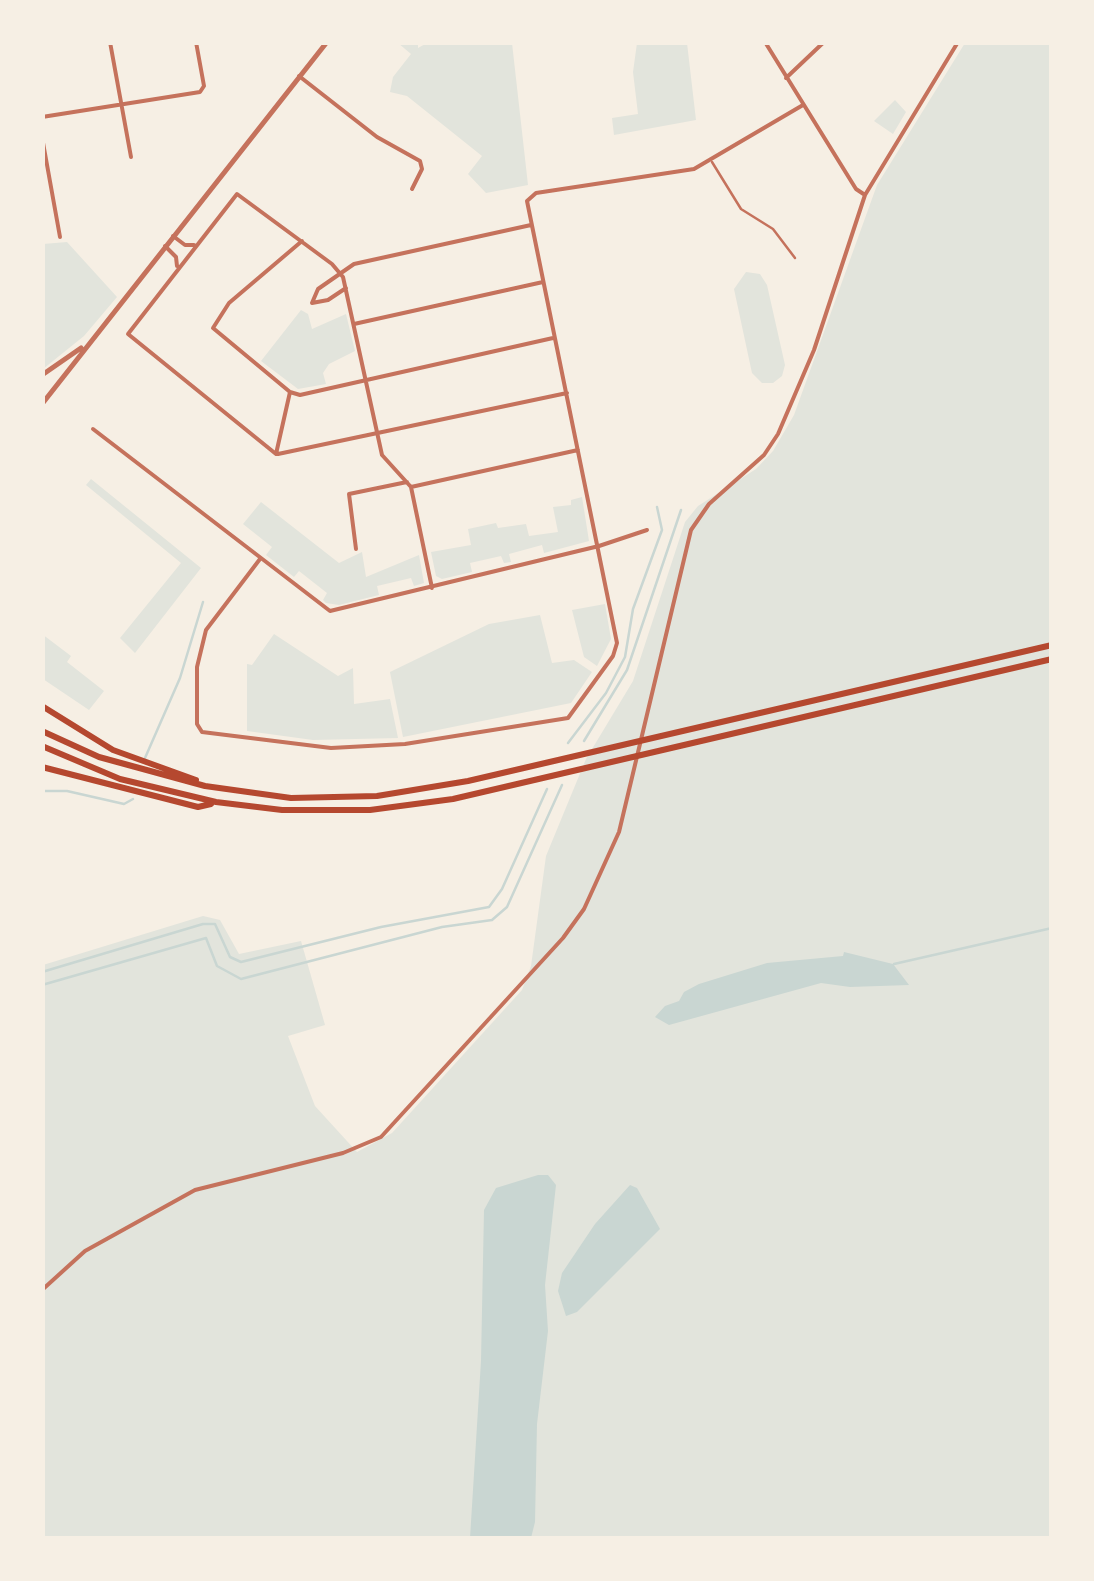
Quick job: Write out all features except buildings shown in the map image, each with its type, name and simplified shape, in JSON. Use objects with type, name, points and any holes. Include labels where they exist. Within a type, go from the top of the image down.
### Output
[{"type":"highway","points":[[42,731],[112,762],[206,786],[322,798],[434,789],[1052,645]]},
{"type":"highway","points":[[42,746],[120,779],[216,802],[342,812],[454,799],[1052,659]]},
{"type":"highway","points":[[42,706],[113,750],[206,786]]},
{"type":"highway","points":[[42,767],[198,807],[216,802]]},
{"type":"street","points":[[110,42],[131,157]]},
{"type":"street","points":[[42,116],[203,89],[196,42]]},
{"type":"street","points":[[42,404],[327,42]]},
{"type":"street","points":[[765,42],[856,189],[865,194]]},
{"type":"street","points":[[786,78],[824,42]]},
{"type":"street","points":[[42,1290],[85,1251],[195,1190],[368,1145],[394,1126],[563,938],[607,862],[628,795],[691,530],[709,504],[764,455],[778,434],[814,350],[865,194],[958,42]]},
{"type":"street","points":[[300,76],[378,137],[422,163],[412,190]]},
{"type":"street","points":[[260,559],[206,630],[197,667],[199,729],[232,739],[331,748],[406,744],[568,718],[616,649],[528,198],[536,193],[684,172],[711,161],[803,104]]},
{"type":"street","points":[[42,136],[60,237]]},
{"type":"street","points":[[432,588],[409,484],[382,455],[378,436],[366,381],[354,324],[346,288],[340,272],[302,240],[236,194],[128,334],[276,454],[378,436],[566,394]]},
{"type":"street","points":[[346,288],[328,300],[312,303],[318,289],[354,264],[531,226]]},
{"type":"street","points":[[173,236],[185,245],[194,245]]},
{"type":"street","points":[[302,240],[229,303],[213,325],[216,335],[290,392],[300,395],[555,338]]},
{"type":"street","points":[[165,246],[176,257],[177,266]]},
{"type":"street","points":[[354,324],[543,282]]},
{"type":"street","points":[[42,375],[87,344]]},
{"type":"street","points":[[276,454],[290,392]]},
{"type":"street","points":[[93,429],[330,611],[598,546],[647,530]]},
{"type":"street","points":[[356,549],[349,494],[579,450]]},
{"type":"lane","points":[[711,161],[741,209],[774,230],[794,258]]},
{"type":"shaded area","points":[[398,43],[418,43],[418,48],[427,43],[512,43],[528,185],[486,193],[468,174],[482,156],[407,96],[390,92],[393,77],[411,54]]},
{"type":"shaded area","points":[[637,43],[687,43],[696,120],[614,135],[612,118],[638,114],[633,72]]},
{"type":"shaded area","points":[[965,43],[1051,43],[1051,1538],[43,1538],[43,965],[203,916],[220,920],[239,954],[301,941],[325,1025],[288,1036],[315,1106],[357,1152],[392,1133],[522,990],[531,966],[546,856],[586,759],[633,681],[685,522],[698,506],[756,469],[773,451],[794,415],[877,185]]},
{"type":"shaded area","points":[[895,100],[906,112],[893,134],[874,121]]},
{"type":"shaded area","points":[[67,242],[117,297],[84,336],[43,369],[43,244]]},
{"type":"shaded area","points":[[746,272],[760,274],[767,285],[785,365],[782,376],[773,383],[762,383],[752,373],[734,289]]},
{"type":"shaded area","points":[[301,310],[308,314],[312,329],[346,314],[355,351],[329,364],[323,373],[326,384],[298,389],[261,361]]},
{"type":"shaded area","points":[[91,479],[201,568],[135,653],[120,638],[181,563],[86,485]]},
{"type":"shaded area","points":[[582,497],[589,541],[544,553],[542,545],[509,554],[511,562],[504,563],[501,556],[470,563],[472,572],[442,579],[436,576],[431,552],[471,545],[468,529],[496,523],[498,528],[526,524],[529,536],[558,532],[553,507],[571,505],[571,500]]},
{"type":"shaded area","points":[[261,502],[339,563],[362,552],[366,577],[419,555],[424,583],[414,586],[411,578],[377,586],[379,595],[339,605],[326,603],[323,600],[327,593],[299,571],[294,577],[266,555],[272,547],[243,524]]},
{"type":"shaded area","points":[[605,604],[611,639],[597,666],[584,657],[572,610]]},
{"type":"shaded area","points":[[540,615],[552,663],[574,660],[592,672],[571,703],[403,737],[390,672],[489,624]]},
{"type":"shaded area","points":[[42,634],[71,656],[67,662],[104,691],[89,710],[43,679]]},
{"type":"shaded area","points":[[274,634],[338,676],[353,668],[354,704],[390,699],[398,738],[313,740],[247,731],[247,664],[252,665]]},
{"type":"shaded area","points":[[844,952],[893,964],[909,985],[850,987],[821,983],[669,1025],[655,1017],[699,984],[767,963],[843,956]]},
{"type":"shaded area","points":[[548,1175],[556,1185],[545,1285],[548,1331],[537,1424],[535,1522],[531,1538],[470,1538],[481,1361],[484,1210],[496,1188]]},
{"type":"shaded area","points":[[630,1185],[637,1188],[660,1229],[577,1312],[566,1316],[558,1291],[562,1273],[595,1224]]},
{"type":"waterway","points":[[568,743],[606,693],[625,657],[633,609],[662,530],[657,507]]},
{"type":"waterway","points":[[584,741],[627,670],[681,510]]},
{"type":"waterway","points":[[145,758],[180,678],[203,602]]},
{"type":"waterway","points":[[42,985],[206,938],[217,966],[241,979],[442,927],[492,920],[507,907],[562,785]]},
{"type":"waterway","points":[[42,972],[203,924],[215,924],[230,957],[241,962],[381,927],[489,907],[502,889],[547,789]]},
{"type":"waterway","points":[[42,791],[67,791],[124,804],[133,799]]},
{"type":"waterway","points":[[894,964],[1052,928]]}]
